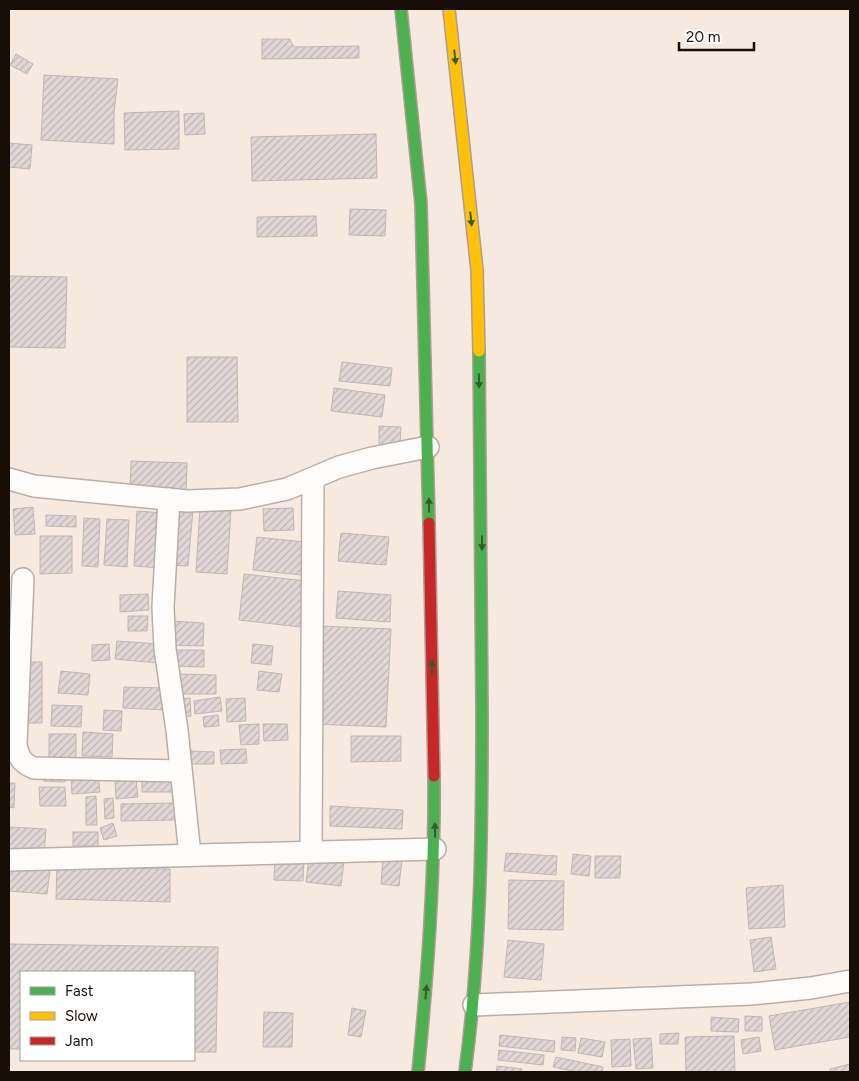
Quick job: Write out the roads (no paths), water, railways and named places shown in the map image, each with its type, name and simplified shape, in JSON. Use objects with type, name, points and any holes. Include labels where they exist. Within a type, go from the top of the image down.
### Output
[{"type":"highway","points":[[401,9],[421,204],[428,447],[435,848],[429,960],[418,1072]]},
{"type":"highway","points":[[449,9],[477,270],[482,538],[482,869],[474,1005],[466,1072]]},
{"type":"street","points":[[9,479],[34,486],[169,499],[240,499],[287,489],[313,480],[338,468],[372,458],[428,447]]},
{"type":"street","points":[[311,851],[313,480]]},
{"type":"street","points":[[169,499],[163,616],[166,665],[171,682],[190,855]]},
{"type":"street","points":[[23,579],[16,744],[18,756],[25,764],[34,768],[181,772]]},
{"type":"street","points":[[9,860],[435,848]]},
{"type":"street","points":[[474,1005],[752,994],[811,988],[850,981]]}]
